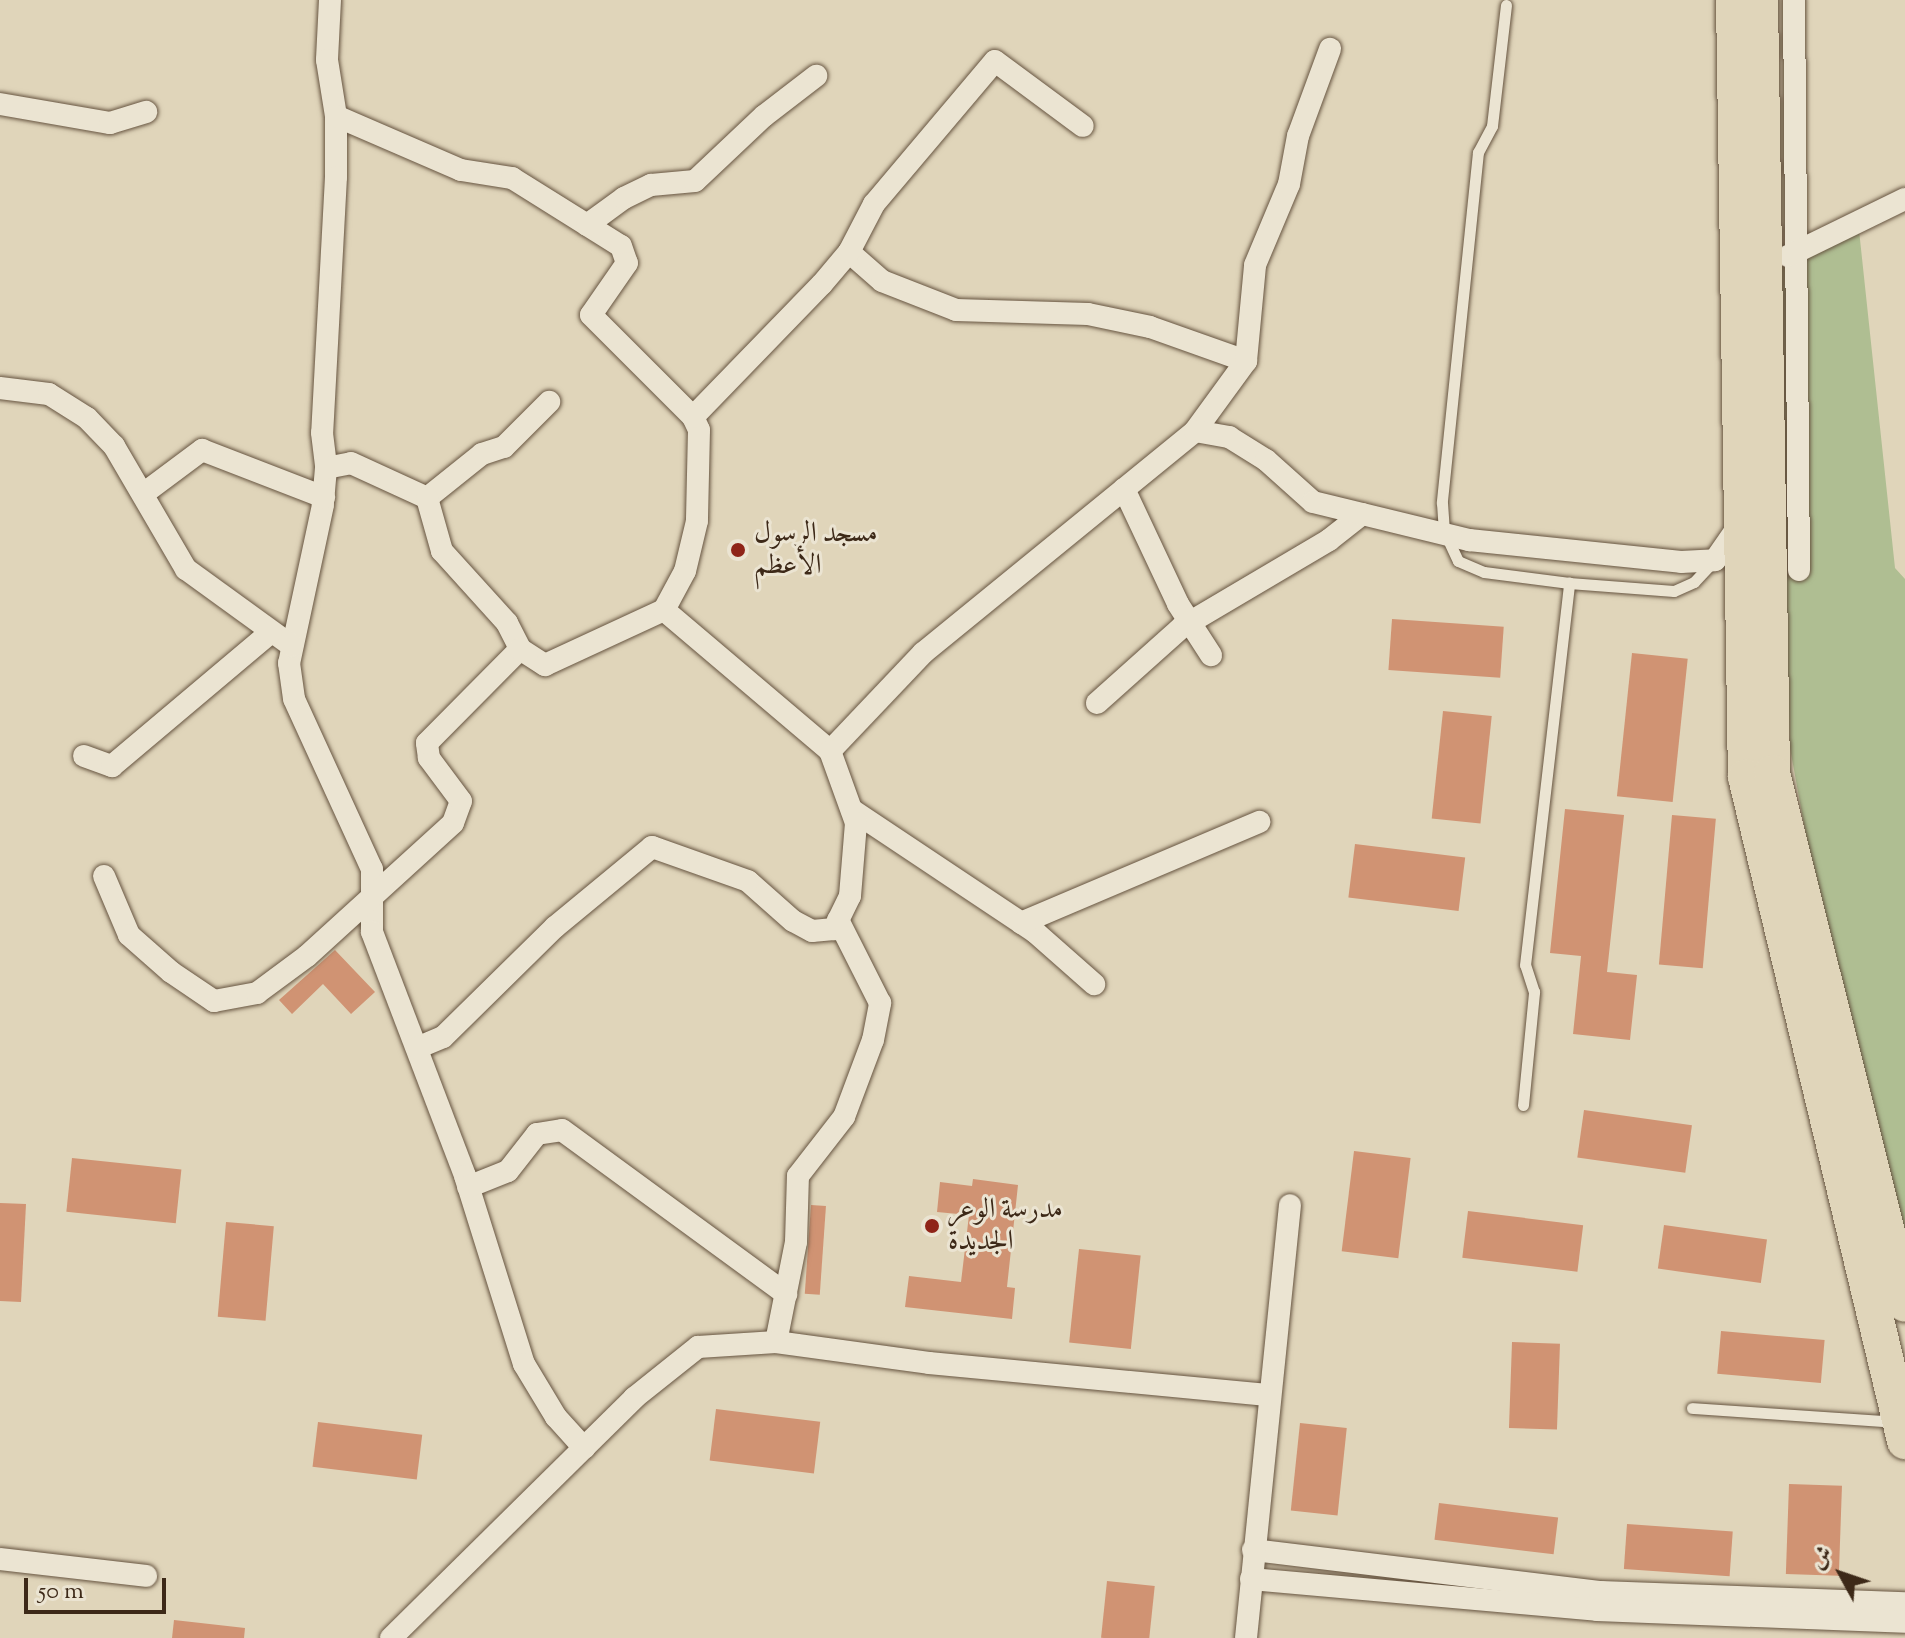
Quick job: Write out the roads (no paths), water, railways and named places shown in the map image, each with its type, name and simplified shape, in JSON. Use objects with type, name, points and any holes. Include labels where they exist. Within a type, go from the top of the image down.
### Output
[{"type":"main road","points":[[1734,0],[1746,777],[1903,1432]]},
{"type":"main road","points":[[1760,0],[1780,258],[1772,773],[1905,1304]]},
{"type":"street","points":[[330,0],[327,60],[336,116],[335,249],[322,433],[326,468],[324,497],[292,646],[294,699],[372,869],[372,932],[468,1187],[524,1364],[556,1417],[584,1448]]},
{"type":"street","points":[[1794,0],[1780,258],[1799,570]]},
{"type":"street","points":[[830,751],[923,653],[1195,431],[1246,361],[1255,265],[1289,184],[1298,136],[1330,49]]},
{"type":"street","points":[[693,417],[849,252],[874,204],[995,61],[1083,126]]},
{"type":"street","points":[[587,225],[624,198],[651,185],[695,181],[764,116],[816,76]]},
{"type":"street","points":[[0,104],[110,123],[146,112]]},
{"type":"street","points":[[326,468],[351,463],[427,498],[442,551],[507,623],[520,649],[545,665],[664,610],[685,571],[697,521],[699,430],[693,417],[591,315],[627,263],[621,246],[512,178],[461,170],[336,116]]},
{"type":"street","points":[[1780,258],[1871,212],[1905,199]]},
{"type":"street","points":[[849,252],[882,281],[956,310],[1088,314],[1150,327],[1246,361]]},
{"type":"street","points":[[0,388],[49,394],[87,418],[114,446],[186,569],[292,646]]},
{"type":"street","points":[[427,498],[482,454],[504,447],[549,402]]},
{"type":"street","points":[[1195,431],[1229,437],[1266,460],[1313,502],[1444,531],[1469,540],[1681,562],[1715,560],[1741,523]]},
{"type":"street","points":[[143,494],[202,450],[324,497]]},
{"type":"street","points":[[1124,489],[1211,655]]},
{"type":"street","points":[[1097,703],[1191,622],[1329,540],[1362,514]]},
{"type":"street","points":[[417,1048],[443,1037],[555,927],[652,847],[748,881],[812,931],[834,929],[850,896],[856,856],[852,810],[830,751],[664,610]]},
{"type":"street","points":[[84,756],[112,766],[271,632]]},
{"type":"street","points":[[104,876],[129,935],[171,972],[214,1001],[257,993],[307,956],[373,891],[453,823],[461,801],[429,758],[427,743],[520,649]]},
{"type":"street","points":[[852,810],[1021,923],[1094,984]]},
{"type":"street","points":[[1021,923],[1259,822]]},
{"type":"street","points":[[776,1342],[796,1242],[798,1176],[844,1117],[873,1040],[880,1003],[838,920]]},
{"type":"street","points":[[468,1187],[508,1171],[537,1134],[562,1130],[786,1294]]},
{"type":"street","points":[[1246,1638],[1267,1395],[1290,1205]]},
{"type":"street","points":[[391,1638],[584,1448],[698,1347],[776,1342],[929,1363],[1267,1395]]},
{"type":"street","points":[[1253,1550],[1600,1592],[1905,1603]]},
{"type":"street","points":[[0,1559],[146,1576]]},
{"type":"street","points":[[1251,1579],[1597,1610],[1905,1622]]},
{"type":"lane","points":[[1506,5],[1492,126],[1478,152],[1442,503],[1444,531],[1458,561],[1484,572],[1569,583],[1674,591],[1694,582],[1715,560]]},
{"type":"lane","points":[[1523,1105],[1534,992],[1525,965],[1569,583]]},
{"type":"lane","points":[[1692,1408],[1903,1432]]},
{"type":"place","name":"مسجد الرسول الأعظم","points":[[738,550]]},
{"type":"place","name":"مدرسة الوعر الجديدة","points":[[932,1226]]}]
